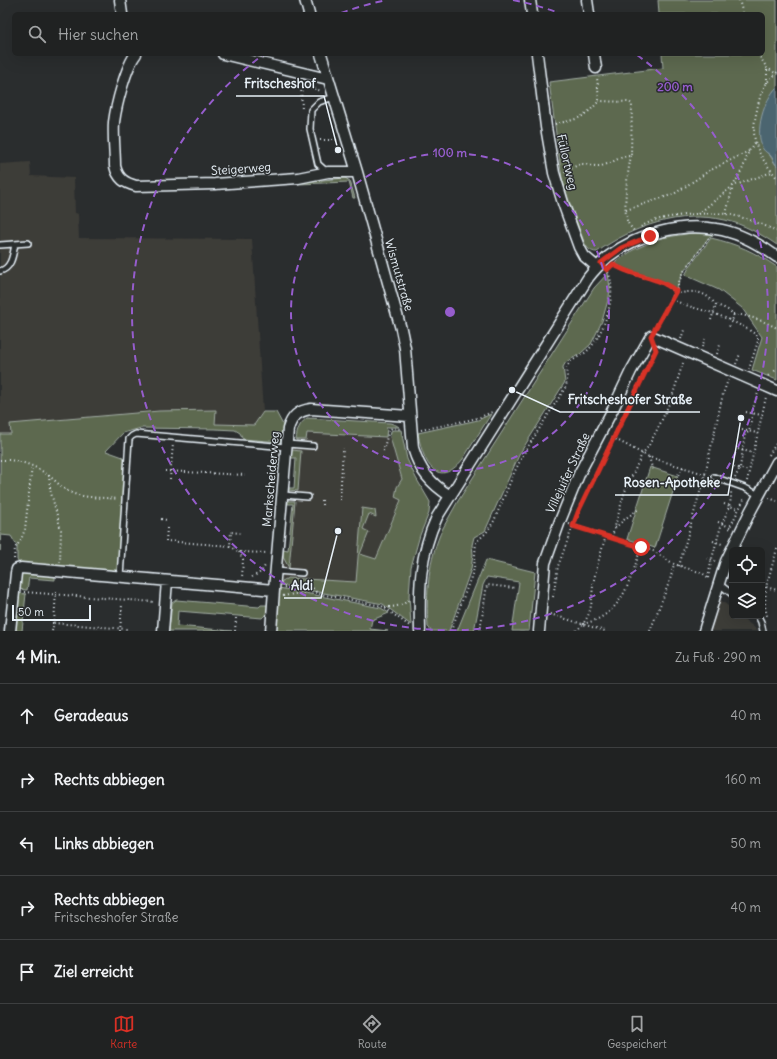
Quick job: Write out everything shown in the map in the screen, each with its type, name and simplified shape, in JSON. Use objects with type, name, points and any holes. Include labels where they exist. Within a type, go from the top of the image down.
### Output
[{"type":"street","points":[[120,0],[122,12]]},
{"type":"street","points":[[304,0],[308,12]]},
{"type":"street","points":[[530,0],[532,12]]},
{"type":"street","points":[[587,0],[589,12]]},
{"type":"street","name":"Steigerweg","points":[[134,56],[123,86],[114,122],[115,166],[117,173],[126,183],[136,186],[215,184],[298,178],[328,172],[357,172]]},
{"type":"street","points":[[231,56],[328,79]]},
{"type":"street","name":"Wismutstraße","points":[[322,56],[357,172],[401,329],[405,348],[410,430],[413,448],[418,464],[426,476],[450,496]]},
{"type":"street","name":"Füllortweg","points":[[537,56],[546,127],[554,173],[563,203],[579,247],[584,256],[602,268]]},
{"type":"street","points":[[594,56],[596,68]]},
{"type":"street","points":[[417,630],[422,562],[430,532],[437,517],[588,278],[602,268],[621,248],[644,238],[666,231],[698,227],[716,229],[743,237],[777,257]]},
{"type":"street","points":[[651,336],[734,368],[769,388]]},
{"type":"street","name":"Villejuifer Straße","points":[[538,631],[545,563],[560,521],[580,472],[631,371],[651,336]]},
{"type":"street","name":"Markscheiderweg","points":[[271,631],[286,445],[290,421],[294,416],[302,411],[311,409],[409,416]]},
{"type":"street","points":[[704,631],[726,561],[777,462]]},
{"type":"street","points":[[10,631],[13,591],[17,570],[21,568],[167,581],[242,585],[274,591]]},
{"type":"street","points":[[163,631],[167,581]]},
{"type":"lane","points":[[328,172],[318,164],[310,129],[311,110],[319,102],[334,96]]},
{"type":"lane","points":[[0,245],[28,243]]},
{"type":"lane","points":[[0,271],[9,266],[15,244]]},
{"type":"lane","points":[[120,577],[129,439],[132,436],[136,434],[313,446]]},
{"type":"lane","points":[[714,477],[745,488],[759,495]]},
{"type":"lane","points":[[283,495],[308,497]]},
{"type":"lane","points":[[276,571],[302,573]]},
{"type":"lane","points":[[719,584],[729,592]]},
{"type":"lane","points":[[760,619],[763,631]]},
{"type":"path","points":[[739,0],[742,12]]},
{"type":"path","points":[[759,56],[767,68],[777,74],[767,83],[760,98],[755,118],[755,142],[758,152],[777,178]]},
{"type":"path","points":[[546,127],[581,118],[599,101],[596,68]]},
{"type":"path","points":[[767,68],[767,83]]},
{"type":"path","points":[[599,101],[629,102],[632,104],[631,156],[626,181],[626,210],[628,222],[634,232]]},
{"type":"path","points":[[338,135],[341,146]]},
{"type":"path","points":[[317,140],[339,140]]},
{"type":"path","points":[[726,214],[733,186],[743,168],[749,151],[755,142]]},
{"type":"path","points":[[626,210],[674,194],[709,171],[749,151]]},
{"type":"path","points":[[554,173],[570,170],[574,166],[580,164],[599,166],[606,165],[619,158],[631,156]]},
{"type":"path","points":[[697,215],[733,186],[772,172]]},
{"type":"path","points":[[721,214],[745,218],[777,231]]},
{"type":"path","points":[[553,600],[558,566],[579,510],[656,350],[651,336],[676,291],[682,274],[712,235]]},
{"type":"path","points":[[451,631],[474,569],[476,542],[486,534],[494,521],[524,453],[565,388],[568,380],[566,372],[568,365],[588,350],[602,329],[611,298],[612,282],[602,268],[613,264],[630,273],[663,282],[681,293],[702,293],[711,298],[716,305],[734,314],[741,315],[777,328]]},
{"type":"path","points":[[672,299],[693,308],[732,321],[758,336],[758,341],[748,370]]},
{"type":"path","points":[[711,320],[716,305]]},
{"type":"path","points":[[729,328],[734,314]]},
{"type":"path","points":[[680,341],[684,330]]},
{"type":"path","points":[[701,350],[705,339]]},
{"type":"path","points":[[716,356],[720,345]]},
{"type":"path","points":[[678,566],[705,474],[723,394],[740,354]]},
{"type":"path","points":[[612,537],[624,494],[642,454],[648,447],[661,422],[674,392],[683,363]]},
{"type":"path","points":[[708,578],[716,542],[730,506],[732,497],[731,483],[740,468],[745,434],[749,432],[757,394],[769,388]]},
{"type":"path","points":[[745,488],[769,388]]},
{"type":"path","points":[[382,451],[389,430],[392,428],[410,430],[478,418],[498,409],[504,411]]},
{"type":"path","points":[[746,412],[762,415]]},
{"type":"path","points":[[742,430],[758,434]]},
{"type":"path","points":[[170,479],[174,437]]},
{"type":"path","points":[[613,438],[649,457],[714,477]]},
{"type":"path","points":[[340,500],[344,448]]},
{"type":"path","points":[[738,449],[753,452]]},
{"type":"path","points":[[649,457],[653,471]]},
{"type":"path","points":[[0,460],[18,460],[32,466],[48,475],[65,490],[76,495],[125,500]]},
{"type":"path","points":[[17,570],[14,562],[15,548],[21,540],[25,529],[32,466]]},
{"type":"path","points":[[676,478],[683,467]]},
{"type":"path","points":[[734,467],[749,471]]},
{"type":"path","points":[[165,471],[245,475]]},
{"type":"path","points":[[48,475],[50,489],[62,530],[59,572]]},
{"type":"path","points":[[322,498],[322,505]]},
{"type":"path","points":[[724,504],[738,509]]},
{"type":"path","points":[[614,529],[638,509]]},
{"type":"path","points":[[160,519],[167,520]]},
{"type":"path","points":[[560,521],[653,551],[674,564],[702,573],[719,584]]},
{"type":"path","points":[[718,522],[730,527]]},
{"type":"path","points":[[167,528],[166,541],[230,546],[239,552],[242,555],[244,564],[242,585]]},
{"type":"path","points":[[230,546],[231,532],[240,533]]},
{"type":"path","points":[[576,631],[588,618],[590,612],[594,576],[606,536]]},
{"type":"path","points":[[713,541],[722,544]]},
{"type":"path","points":[[583,624],[603,616],[619,601],[633,574],[641,547]]},
{"type":"path","points":[[767,619],[766,587],[777,549]]},
{"type":"path","points":[[239,552],[278,554]]},
{"type":"path","points":[[242,585],[262,572],[278,554]]},
{"type":"path","points":[[707,558],[715,560]]},
{"type":"path","points":[[650,631],[670,580],[674,564]]},
{"type":"path","points":[[302,573],[306,581],[318,594]]},
{"type":"path","points":[[480,631],[487,585],[515,588]]},
{"type":"path","points":[[766,587],[777,590]]},
{"type":"path","points":[[13,591],[165,603]]},
{"type":"path","points":[[52,631],[56,591]]},
{"type":"path","points":[[274,591],[309,592],[382,606],[417,630]]},
{"type":"path","points":[[274,591],[309,592]]},
{"type":"path","points":[[101,598],[102,594]]},
{"type":"path","points":[[384,608],[400,606],[406,603],[412,596]]},
{"type":"path","points":[[120,630],[122,605]]},
{"type":"path","points":[[550,621],[552,607]]},
{"type":"path","points":[[540,611],[604,631]]},
{"type":"path","points":[[235,631],[236,618]]},
{"type":"path","points":[[53,623],[120,630],[126,629]]},
{"type":"shaded area","points":[[30,162],[31,176],[74,178],[75,213],[78,214],[79,238],[252,239],[263,412],[254,425],[215,424],[216,410],[10,424],[11,434],[0,434],[0,164]]},
{"type":"shaded area","points":[[307,433],[390,437],[405,490],[376,560],[362,587],[283,581],[281,583],[283,549],[288,550],[293,504],[288,504],[288,488],[294,488],[296,458],[291,458],[292,450],[296,440],[306,440]]},
{"type":"shaded area","points":[[718,598],[729,607],[729,619],[744,619],[755,628],[756,631],[707,631]]},
{"type":"green space","points":[[658,0],[777,0],[777,87],[773,92],[766,152],[770,155],[777,166],[777,245],[752,230],[732,222],[708,217],[691,217],[658,222],[641,228],[597,252],[592,251],[586,246],[562,178],[549,82],[663,68],[662,56],[765,56],[765,12],[659,12]]},
{"type":"green space","points":[[345,178],[350,181],[355,198],[353,198],[349,182],[298,184],[301,182]]},
{"type":"green space","points":[[692,233],[715,234],[709,237],[682,274],[676,291],[663,283],[631,273],[613,264],[633,250],[661,238]]},
{"type":"green space","points":[[711,238],[746,249],[777,267],[777,380],[752,370],[762,337],[742,308],[719,290],[685,275]]},
{"type":"green space","points":[[608,273],[610,288],[609,297],[602,321],[591,344],[580,354],[566,362],[563,367],[565,382],[520,453],[485,531],[474,537],[472,545],[473,554],[471,569],[449,631],[430,631],[428,627],[427,615],[429,577],[434,552],[443,528],[458,501],[594,288]]},
{"type":"green space","points":[[216,410],[215,424],[254,425],[263,412],[276,412],[283,425],[280,442],[243,439],[240,433],[235,430],[141,428],[123,433],[106,451],[123,457],[125,460],[118,570],[111,573],[20,565],[17,560],[17,546],[11,536],[1,535],[0,551],[0,434],[11,434],[10,424],[159,411]]},
{"type":"green space","points":[[491,414],[463,459],[445,473],[438,472],[432,468],[423,453],[418,433],[478,420]]},
{"type":"green space","points":[[307,418],[390,423],[399,427],[387,427],[386,437],[307,433],[306,440],[296,440],[299,428]]},
{"type":"green space","points":[[401,430],[407,459],[430,502],[429,513],[420,535],[411,567],[409,596],[411,625],[383,604],[281,585],[282,581],[288,578],[356,582],[362,508],[375,510],[376,517],[369,514],[363,529],[369,532],[360,554],[376,559],[401,500],[395,497],[397,487],[402,479],[390,437],[391,431]]},
{"type":"green space","points":[[292,450],[301,451],[298,491],[288,490],[288,488],[294,488],[296,458],[291,458]]},
{"type":"green space","points":[[650,467],[678,476],[655,548],[627,539]]},
{"type":"green space","points":[[288,501],[295,501],[289,568],[283,557],[283,549],[288,550],[293,504],[288,504]]},
{"type":"green space","points":[[486,560],[535,572],[529,631],[512,631],[519,582],[487,577],[483,585],[474,631],[457,631]]},
{"type":"green space","points":[[20,573],[55,575],[55,580],[29,578],[27,590],[17,589]]},
{"type":"green space","points":[[279,588],[381,608],[389,613],[372,620],[370,629],[388,631],[276,631]]},
{"type":"green space","points":[[16,593],[26,594],[22,631],[13,631]]},
{"type":"green space","points":[[176,600],[259,607],[261,605],[269,605],[268,612],[262,618],[178,611],[177,626],[232,631],[169,631],[172,603]]},
{"type":"water","points":[[777,87],[777,166],[771,156],[763,149],[760,142],[760,125],[764,108]]},
{"type":"place","name":"Fritscheshof","points":[[338,150]]},
{"type":"place","name":"Fritscheshofer Straße","points":[[512,390]]},
{"type":"place","name":"Rosen-Apotheke","points":[[741,418]]},
{"type":"place","name":"Aldi","points":[[338,531]]},
{"type":"route","points":[[641,547],[573,526],[579,510],[656,350],[651,336],[676,291],[663,282],[630,273],[613,264],[607,270],[601,263],[621,248],[634,241],[650,236]]}]
